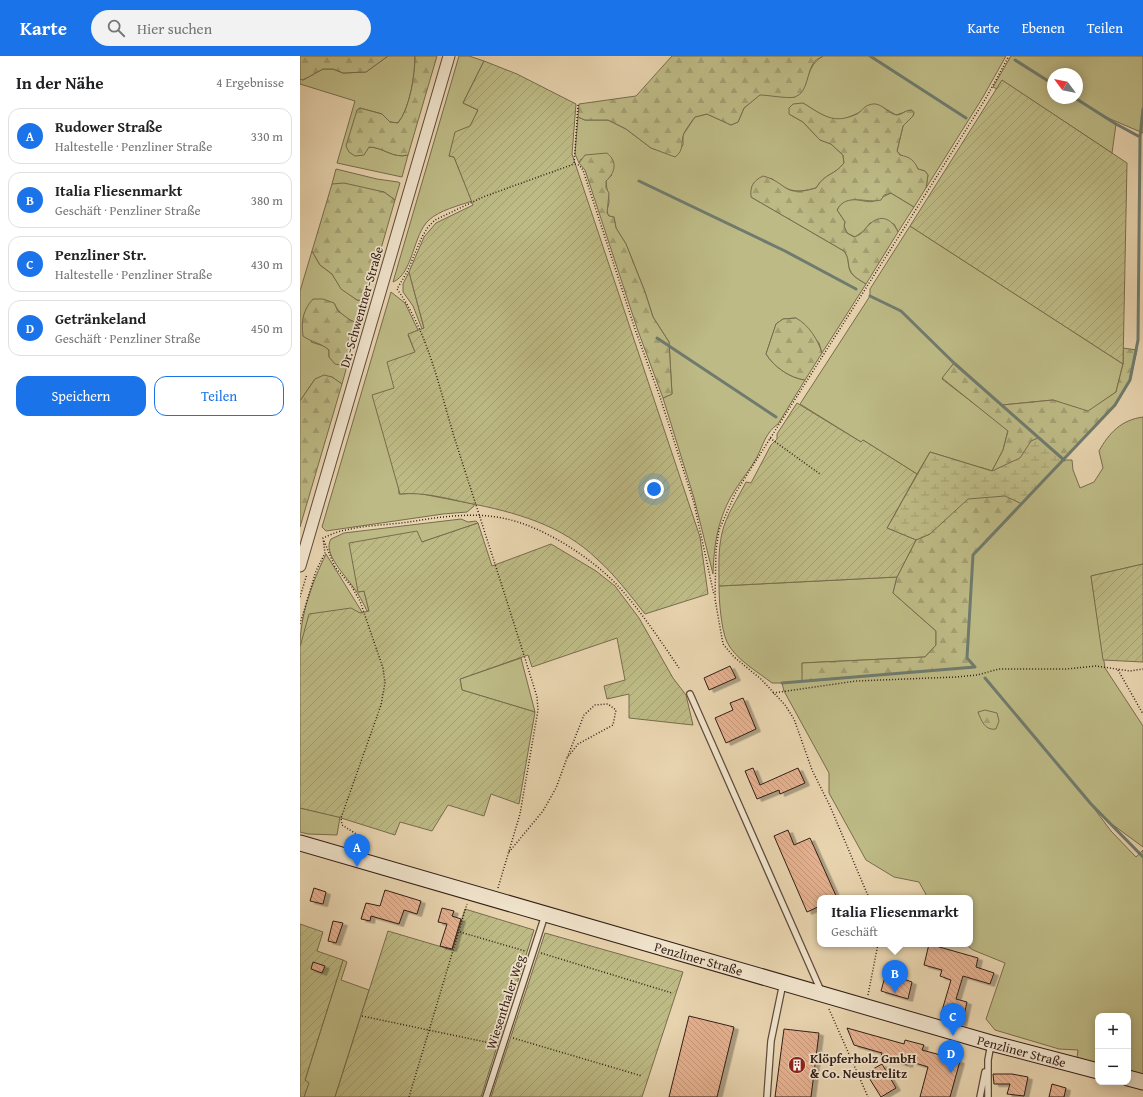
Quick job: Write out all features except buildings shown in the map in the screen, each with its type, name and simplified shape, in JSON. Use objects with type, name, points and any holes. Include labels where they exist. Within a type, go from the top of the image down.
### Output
[{"type":"main road","name":"Penzliner Straße","points":[[300,843],[991,1044],[1095,1070]]},
{"type":"main road","points":[[1131,1079],[1143,1082]]},
{"type":"street","name":"Dr.-Schwentner-Straße","points":[[300,566],[449,56]]},
{"type":"lane","points":[[690,694],[822,994]]},
{"type":"lane","name":"Wiesenthaler Weg","points":[[486,1097],[545,914]]},
{"type":"lane","points":[[766,1097],[771,1041],[783,983]]},
{"type":"lane","points":[[980,1097],[991,1044]]},
{"type":"lane","points":[[988,1060],[988,1097]]},
{"type":"path","points":[[715,599],[716,550],[719,530],[736,492],[986,98],[1009,56]]},
{"type":"path","points":[[574,164],[578,105]]},
{"type":"path","points":[[494,900],[520,814],[538,710],[537,697],[431,359],[410,307],[397,289],[407,272],[422,237],[428,227],[436,220],[483,197],[574,164],[579,165],[583,170],[636,332],[660,397],[694,503],[712,579],[723,644],[734,657],[761,679],[785,705],[794,719],[812,770],[830,806],[868,895]]},
{"type":"path","points":[[770,438],[820,474]]},
{"type":"path","points":[[309,535],[323,538],[345,530],[446,516],[480,516],[502,518],[537,529],[570,547],[617,585],[647,621],[679,668]]},
{"type":"path","points":[[300,624],[316,571],[325,553],[323,538]]},
{"type":"path","points":[[323,538],[335,567],[352,587],[360,601],[383,668],[385,683],[381,705],[341,818],[342,825],[361,837],[366,843],[362,861]]},
{"type":"path","points":[[774,693],[856,681],[956,677],[999,669],[1066,669],[1096,666],[1130,671],[1143,669]]},
{"type":"path","points":[[1118,670],[1143,714]]},
{"type":"path","points":[[508,854],[543,811],[556,788],[567,758],[584,715],[595,705],[608,704],[616,710],[613,725],[578,744],[567,758]]},
{"type":"path","points":[[409,1097],[460,932],[470,893]]},
{"type":"path","points":[[460,932],[533,952],[548,954],[672,993]]},
{"type":"path","points":[[865,1007],[877,947]]},
{"type":"path","points":[[822,994],[868,1097]]},
{"type":"path","points":[[362,1016],[502,1046]]},
{"type":"path","points":[[506,1036],[642,1076]]},
{"type":"green space","points":[[300,56],[388,56],[366,72],[343,73],[333,69],[323,69],[303,80],[300,79]]},
{"type":"green space","points":[[388,56],[415,56],[411,91],[402,117],[398,123],[390,122],[382,114],[360,108],[357,110],[369,147],[393,154],[403,156],[408,155],[402,177],[337,163],[355,101],[300,84],[300,79],[303,80],[323,69],[333,69],[343,73],[366,72]]},
{"type":"green space","points":[[415,56],[437,56],[408,155],[403,156],[393,154],[369,147],[364,155],[355,156],[349,152],[346,146],[357,110],[360,108],[382,114],[390,122],[398,123],[409,100]]},
{"type":"green space","points":[[459,56],[469,56],[484,61],[463,103],[478,110],[470,127],[449,156],[454,157],[472,201],[444,211],[429,220],[419,234],[405,271],[400,278],[393,282]]},
{"type":"green space","points":[[672,56],[823,56],[812,65],[803,91],[795,97],[788,98],[760,95],[744,108],[738,122],[731,125],[707,114],[695,117],[684,133],[680,152],[675,157],[651,148],[626,129],[608,120],[585,120],[578,117],[579,104],[636,96]]},
{"type":"green space","points":[[823,56],[1006,56],[983,97],[926,188],[928,175],[925,171],[918,169],[916,165],[899,154],[897,151],[903,126],[913,116],[914,113],[911,110],[896,115],[879,106],[871,105],[858,113],[840,120],[835,120],[803,103],[789,114],[803,122],[820,140],[831,144],[843,155],[844,163],[819,183],[816,188],[802,191],[792,190],[782,186],[771,178],[751,197],[844,251],[847,256],[851,273],[866,284],[822,353],[819,343],[796,318],[783,319],[776,324],[766,354],[773,363],[783,371],[794,377],[805,380],[778,424],[770,431],[755,461],[729,500],[718,530],[714,552],[713,574],[694,498],[663,398],[672,394],[669,342],[653,317],[626,244],[616,228],[614,217],[609,216],[608,214],[607,210],[609,198],[606,181],[612,175],[581,159],[579,163],[575,154],[578,117],[585,120],[608,120],[626,129],[651,148],[675,156],[683,145],[683,135],[695,117],[707,114],[731,125],[738,122],[744,108],[760,94],[795,97],[804,86],[814,64]]},
{"type":"green space","points":[[1011,56],[1143,56],[1143,133],[1108,118],[1116,124],[1112,153],[1003,81],[997,89],[993,87]]},
{"type":"green space","points":[[484,61],[517,74],[576,104],[572,154],[700,537],[708,594],[645,614],[604,565],[569,537],[553,529],[520,516],[486,507],[434,496],[400,494],[372,395],[394,388],[387,362],[415,352],[408,334],[424,328],[409,272],[424,237],[436,223],[473,205],[454,157],[449,156],[455,132],[470,126],[478,110],[463,103]]},
{"type":"green space","points":[[1002,80],[1127,163],[1123,364],[910,226]]},
{"type":"green space","points":[[803,103],[823,115],[835,119],[841,119],[857,114],[867,106],[873,104],[877,104],[897,115],[909,110],[914,112],[913,116],[903,126],[897,151],[900,155],[911,159],[918,169],[925,171],[928,175],[926,188],[914,207],[891,193],[884,195],[881,200],[846,201],[837,210],[845,222],[844,226],[847,233],[854,237],[862,233],[875,220],[880,219],[890,222],[898,232],[866,284],[851,272],[847,256],[844,251],[751,197],[753,184],[763,176],[791,190],[805,191],[816,188],[823,179],[837,170],[844,163],[843,155],[831,144],[820,140],[803,122],[789,114],[789,108],[793,104]]},
{"type":"green space","points":[[607,153],[613,160],[614,167],[612,175],[606,181],[606,188],[609,193],[607,213],[609,216],[614,217],[616,228],[626,244],[653,317],[669,342],[672,394],[663,398],[638,331],[585,170],[579,163],[585,155]]},
{"type":"green space","points":[[336,169],[400,183],[395,200],[384,192],[332,184]]},
{"type":"green space","points":[[344,183],[384,192],[395,200],[366,301],[357,300],[341,289],[332,274],[320,265],[312,251],[332,184]]},
{"type":"green space","points":[[891,193],[914,207],[898,232],[894,224],[870,223],[865,230],[855,237],[847,233],[844,226],[845,222],[837,210],[841,204],[850,199],[870,202]]},
{"type":"green space","points":[[910,226],[1123,364],[1116,392],[1088,412],[1053,400],[1002,405],[954,363],[942,379],[1008,430],[1003,450],[992,471],[930,452],[917,474],[863,440],[861,442],[800,404],[870,296],[870,289]]},
{"type":"green space","points":[[312,251],[320,265],[332,274],[342,289],[357,300],[366,301],[359,324],[344,316],[334,303],[311,342],[324,346],[329,350],[329,357],[341,366],[347,366],[342,384],[332,377],[315,379],[300,401],[300,291]]},
{"type":"green space","points":[[409,272],[424,328],[422,329],[413,306],[403,292],[403,284]]},
{"type":"green space","points":[[391,292],[405,303],[418,330],[408,335],[415,352],[394,388],[399,494],[417,493],[474,504],[474,506],[467,512],[443,514],[326,531],[322,527]]},
{"type":"green space","points":[[313,299],[323,299],[334,303],[338,311],[350,320],[359,324],[347,366],[335,364],[329,357],[329,350],[303,336],[302,325],[305,312]]},
{"type":"green space","points":[[796,318],[801,321],[812,333],[822,353],[805,380],[794,377],[783,371],[769,359],[766,354],[776,324],[783,319]]},
{"type":"green space","points":[[1123,348],[1137,350],[1130,380],[1115,405],[973,555],[967,658],[975,667],[802,681],[802,663],[925,657],[936,645],[936,631],[893,593],[897,577],[916,540],[930,534],[980,467],[992,471],[1003,450],[1008,431],[942,378],[954,363],[1002,405],[1053,400],[1088,411],[1116,392],[1123,364]]},
{"type":"green space","points":[[324,375],[332,377],[342,384],[300,527],[300,401],[315,379]]},
{"type":"green space","points":[[797,403],[861,442],[863,440],[917,474],[887,528],[916,540],[897,577],[719,586],[720,546],[726,520],[746,482],[751,483],[771,445],[777,439],[777,434]]},
{"type":"green space","points":[[1143,417],[1143,564],[1091,576],[1105,668],[1143,726],[1143,847],[1109,822],[1093,807],[1111,831],[1136,857],[1143,850],[1143,1074],[1131,1071],[1131,1013],[1095,1013],[1095,1062],[1077,1058],[1078,1050],[1059,1049],[995,1030],[986,1019],[1005,963],[969,947],[973,947],[973,895],[926,895],[919,882],[894,877],[866,860],[829,793],[829,773],[784,691],[782,683],[772,683],[754,670],[735,654],[727,642],[722,622],[719,586],[897,577],[893,593],[936,631],[936,645],[925,657],[802,663],[803,681],[974,667],[967,658],[973,555],[1064,460],[1072,460],[1073,470],[1080,488],[1094,482],[1103,468],[1099,451],[1116,428],[1128,421]]},
{"type":"green space","points":[[1038,438],[1064,460],[1022,504],[1005,496],[968,499],[930,534],[916,540],[887,528],[930,452],[992,471],[1020,458],[1031,441]]},
{"type":"green space","points":[[461,519],[468,522],[476,521],[478,523],[422,542],[358,592],[364,591],[369,611],[367,611],[361,599],[336,564],[330,551],[329,545],[331,539],[344,533]]},
{"type":"green space","points":[[478,523],[492,566],[551,544],[596,571],[615,586],[639,618],[673,678],[686,695],[693,725],[629,718],[629,694],[607,699],[604,686],[625,680],[617,638],[532,667],[528,655],[460,679],[462,690],[535,712],[519,804],[491,794],[484,816],[448,805],[432,831],[400,822],[395,835],[338,817],[300,808],[300,647],[309,614],[351,608],[360,613],[369,611],[364,591],[358,592],[349,543],[417,531],[422,542]]},
{"type":"green space","points":[[326,554],[362,612],[300,647],[302,623],[308,599]]},
{"type":"green space","points":[[1143,564],[1143,662],[1103,660],[1091,576]]},
{"type":"green space","points":[[521,658],[535,712],[462,690],[460,679]]},
{"type":"green space","points":[[985,710],[997,713],[999,721],[996,729],[986,727],[982,721],[978,712]]},
{"type":"green space","points":[[300,808],[340,817],[337,835],[308,834],[300,832]]},
{"type":"green space","points":[[465,909],[534,930],[481,1097],[335,1097],[388,931],[452,950]]},
{"type":"green space","points":[[300,924],[323,932],[317,951],[343,960],[305,1080],[309,1083],[304,1097],[300,1097]]},
{"type":"green space","points":[[545,933],[683,972],[642,1097],[491,1097]]},
{"type":"green space","points":[[343,960],[347,962],[341,980],[369,990],[335,1097],[304,1097],[308,1083],[305,1080]]},
{"type":"waterway","points":[[870,56],[966,118]]},
{"type":"waterway","points":[[1015,60],[1047,80]]},
{"type":"waterway","points":[[1083,103],[1140,137]]},
{"type":"waterway","points":[[975,667],[967,658],[973,555],[1115,405],[1130,380],[1138,340],[1140,137],[1143,109]]},
{"type":"waterway","points":[[639,181],[785,251],[856,289]]},
{"type":"waterway","points":[[870,296],[901,311],[954,363],[1064,460]]},
{"type":"waterway","points":[[657,338],[776,417]]},
{"type":"waterway","points":[[782,683],[975,667]]},
{"type":"waterway","points":[[985,678],[1091,804],[1143,857]]},
{"type":"place","name":"Rudower Straße","points":[[357,867]]},
{"type":"place","name":"Italia Fliesenmarkt","points":[[895,993]]},
{"type":"place","name":"Penzliner Str.","points":[[953,1036]]},
{"type":"place","name":"Klöpferholz GmbH & Co. Neustrelitz","points":[[797,1065]]},
{"type":"place","name":"Getränkeland","points":[[951,1073]]}]
